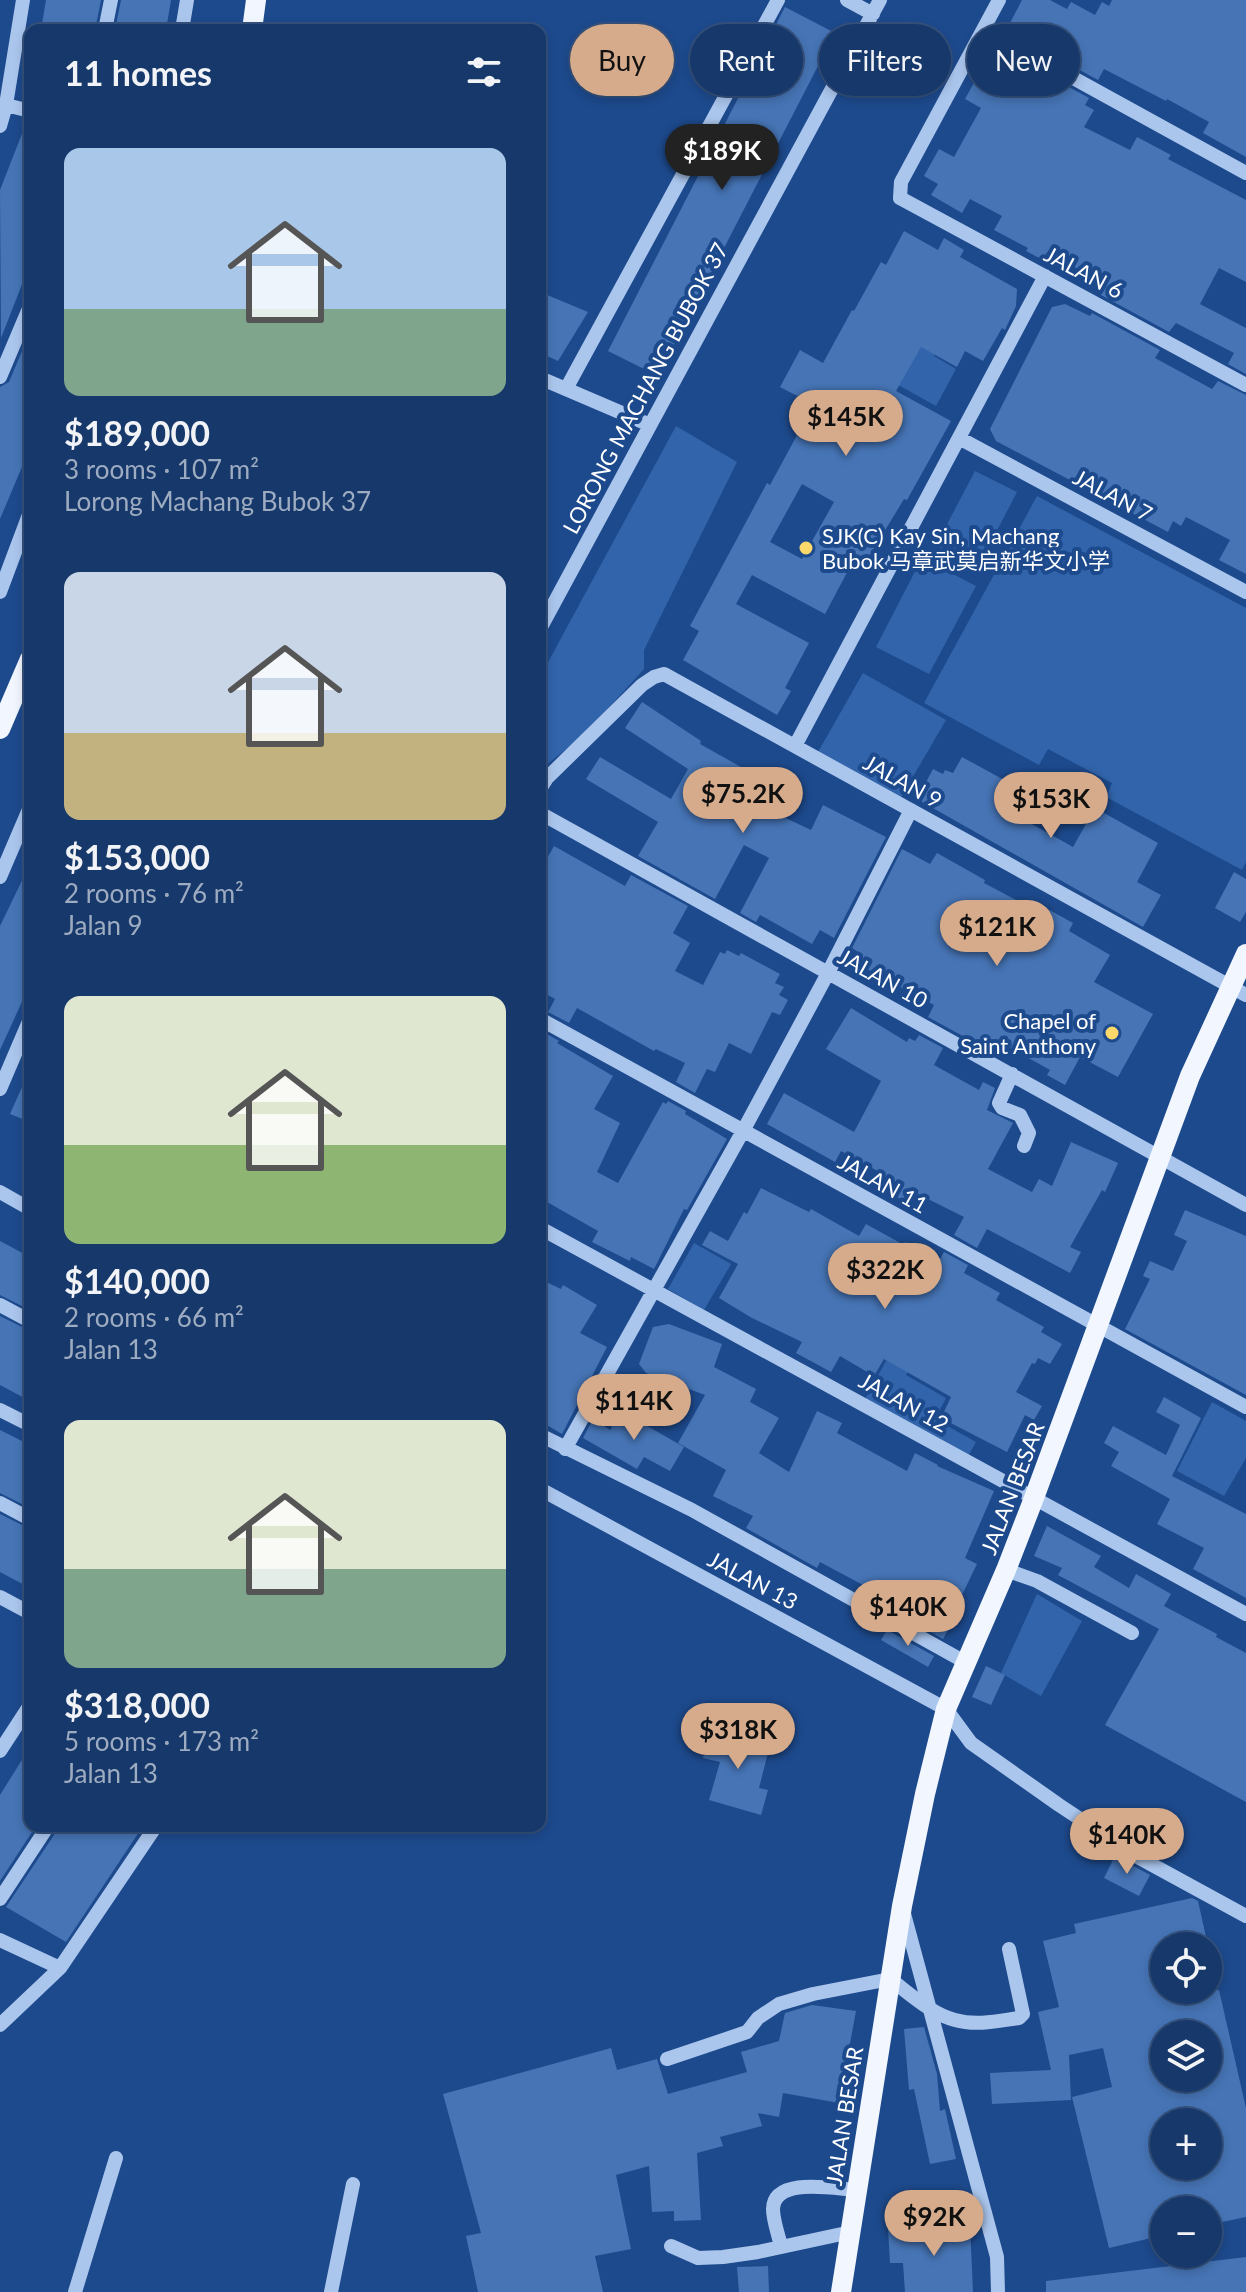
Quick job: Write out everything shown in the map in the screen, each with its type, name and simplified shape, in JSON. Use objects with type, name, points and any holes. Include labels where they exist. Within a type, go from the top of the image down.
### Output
[{"type":"main road","points":[[253,24],[256,0]]},
{"type":"main road","points":[[0,729],[24,673]]},
{"type":"main road","name":"JALAN BESAR","points":[[841,2292],[902,1906],[946,1709],[1034,1498],[1190,1076],[1238,990],[1246,954]]},
{"type":"street","points":[[0,126],[23,0]]},
{"type":"street","points":[[106,24],[111,0]]},
{"type":"street","points":[[183,24],[187,0]]},
{"type":"street","points":[[566,389],[778,0]]},
{"type":"street","points":[[847,0],[876,7]]},
{"type":"street","points":[[987,24],[999,0]]},
{"type":"street","name":"LORONG MACHANG BUBOK 37","points":[[546,618],[876,7]]},
{"type":"street","name":"JALAN 6","points":[[967,60],[901,182],[900,198],[1246,385]]},
{"type":"street","points":[[1080,82],[1246,173]]},
{"type":"street","points":[[6,105],[24,110]]},
{"type":"street","points":[[795,746],[1045,276]]},
{"type":"street","points":[[0,377],[24,333]]},
{"type":"street","points":[[546,381],[650,425]]},
{"type":"street","name":"JALAN 7","points":[[959,438],[1246,592]]},
{"type":"street","points":[[0,592],[24,528]]},
{"type":"street","name":"JALAN 9","points":[[546,780],[642,685],[664,674],[1238,990]]},
{"type":"street","points":[[565,1449],[743,1131],[911,810]]},
{"type":"street","name":"JALAN 10","points":[[546,816],[1246,1205]]},
{"type":"street","points":[[0,877],[24,826]]},
{"type":"street","name":"JALAN 11","points":[[546,1022],[1246,1407]]},
{"type":"street","points":[[0,1089],[24,1033]]},
{"type":"street","points":[[1012,1074],[999,1103],[1002,1108],[1020,1115],[1029,1133],[1024,1146]]},
{"type":"street","points":[[0,1192],[24,1206]]},
{"type":"street","name":"JALAN 12","points":[[546,1231],[1246,1614]]},
{"type":"street","points":[[0,1305],[24,1318]]},
{"type":"street","points":[[606,1376],[672,1417]]},
{"type":"street","points":[[0,1410],[24,1422]]},
{"type":"street","points":[[546,1438],[692,1510],[965,1662]]},
{"type":"street","name":"JALAN 13","points":[[546,1492],[946,1709]]},
{"type":"street","points":[[0,1503],[24,1516]]},
{"type":"street","points":[[1006,1570],[1037,1581],[1132,1633]]},
{"type":"street","points":[[0,1597],[24,1610]]},
{"type":"street","points":[[946,1709],[971,1743],[1059,1805],[1136,1856],[1246,1916]]},
{"type":"street","points":[[0,1751],[24,1714]]},
{"type":"street","points":[[0,1899],[44,1832]]},
{"type":"street","points":[[0,2025],[60,1968],[152,1832]]},
{"type":"street","points":[[902,1906],[997,2257],[998,2292]]},
{"type":"street","points":[[0,1940],[60,1968]]},
{"type":"street","points":[[667,2059],[747,2032],[758,2018],[779,2004],[890,1979],[930,2008],[953,2020],[980,2023],[1019,2018],[1023,2014],[1009,1949]]},
{"type":"street","points":[[75,2292],[116,2158]]},
{"type":"street","points":[[331,2292],[353,2184]]},
{"type":"street","points":[[781,2247],[773,2209],[777,2196],[790,2187],[857,2190]]},
{"type":"street","points":[[671,2246],[698,2258],[723,2257],[851,2232]]},
{"type":"shaded area","points":[[902,319],[942,341],[934,356],[956,369],[936,406],[873,371]]},
{"type":"shaded area","points":[[676,426],[737,462],[644,650],[644,669],[584,735],[546,765],[546,666]]},
{"type":"shaded area","points":[[975,471],[1017,492],[975,573],[933,551]]},
{"type":"shaded area","points":[[1037,496],[1246,608],[1246,862],[1242,870],[1106,797],[1112,783],[1048,749],[1039,765],[924,703]]},
{"type":"shaded area","points":[[922,558],[976,586],[929,674],[876,647]]},
{"type":"shaded area","points":[[863,673],[946,720],[900,799],[818,752]]},
{"type":"shaded area","points":[[694,1243],[731,1264],[704,1310],[668,1289]]},
{"type":"shaded area","points":[[904,1328],[925,1340],[906,1375],[946,1398],[935,1419],[976,1442],[967,1458],[864,1401]]},
{"type":"shaded area","points":[[1212,1402],[1246,1421],[1246,1458],[1224,1496],[1177,1471]]},
{"type":"shaded area","points":[[1037,1594],[1082,1621],[1041,1696],[1001,1673]]},
{"type":"building","points":[[46,0],[101,0],[96,24],[42,24]]},
{"type":"building","points":[[121,0],[171,0],[167,24],[116,24]]},
{"type":"building","points":[[1022,0],[1050,0],[1067,9],[1071,2],[1095,15],[1102,2],[1109,6],[1112,0],[1246,0],[1246,157],[1203,133],[1209,122],[1167,99],[1104,69],[1098,80],[1080,70],[1080,24],[1011,24]]},
{"type":"building","points":[[785,7],[819,25],[819,64],[803,95],[803,24],[776,24]]},
{"type":"building","points":[[1080,93],[1089,98],[1085,105],[1094,110],[1084,127],[1130,150],[1137,137],[1171,155],[1168,159],[1246,200],[1246,282],[1219,268],[1200,304],[1246,328],[1246,374],[1228,364],[1234,353],[1176,323],[1169,332],[1101,295],[1107,285],[1047,252],[1043,260],[1026,251],[1028,248],[994,230],[1002,216],[970,199],[962,213],[931,195],[938,184],[924,176],[939,149],[954,157],[981,108],[965,99],[967,95],[1080,96]]},
{"type":"building","points":[[739,96],[802,96],[658,376],[608,351]]},
{"type":"building","points":[[24,129],[24,279],[1,338],[0,190]]},
{"type":"building","name":"SJK(C) Kay Sin, Machang Bubok 马章武莫启新华文小学","points":[[904,231],[938,250],[944,238],[964,250],[960,257],[1017,289],[1016,306],[1005,330],[1002,328],[983,361],[965,351],[957,367],[921,347],[896,391],[951,421],[907,500],[904,499],[861,570],[851,565],[825,614],[752,575],[736,604],[809,643],[785,688],[791,691],[777,715],[683,660],[699,631],[690,626],[767,483],[770,485],[809,413],[801,408],[805,400],[780,387],[800,350],[823,363],[881,262],[886,265]],"holes":[[[802,484],[834,502],[802,559],[770,542]]]},
{"type":"building","points":[[546,294],[588,312],[558,361],[546,356]]},
{"type":"building","points":[[1065,304],[1090,316],[1092,313],[1160,350],[1155,358],[1212,389],[1218,381],[1246,395],[1246,574],[1219,560],[1230,540],[1186,517],[1181,526],[1173,521],[1168,532],[996,441],[990,429],[1052,307]]},
{"type":"building","points":[[24,352],[24,462],[0,519],[0,387],[9,382]]},
{"type":"building","points":[[642,702],[701,741],[700,744],[766,781],[754,803],[811,830],[823,805],[886,837],[834,938],[820,930],[812,944],[760,915],[756,922],[740,913],[769,858],[744,845],[715,899],[638,856],[658,822],[586,779],[600,757],[671,799],[688,769],[625,728]]},
{"type":"building","points":[[962,757],[1017,787],[1005,809],[1073,847],[1095,808],[1158,843],[1137,882],[1161,895],[1143,927],[917,799],[933,769],[943,774],[945,770],[953,773]]},
{"type":"building","points":[[1067,773],[1101,790],[1091,809],[1057,792]]},
{"type":"building","points":[[554,846],[625,886],[631,875],[688,906],[673,933],[690,943],[675,971],[703,985],[720,952],[725,954],[727,950],[739,956],[741,953],[780,974],[775,983],[784,987],[779,995],[788,1000],[780,1015],[772,1012],[751,1054],[729,1043],[715,1072],[707,1069],[695,1093],[676,1082],[685,1063],[656,1049],[654,1051],[577,1008],[569,1023],[548,1012],[555,999],[546,994],[546,860]]},
{"type":"building","points":[[902,849],[930,864],[937,853],[1031,908],[1035,902],[1073,923],[1069,931],[1110,955],[1094,982],[1153,1014],[1118,1077],[1080,1057],[1065,1085],[1047,1075],[1050,1070],[998,1041],[992,1052],[928,1017],[934,1005],[856,963],[861,954],[852,948]]},
{"type":"building","points":[[1234,872],[1246,879],[1246,912],[1240,922],[1215,908]]},
{"type":"building","points":[[24,876],[24,997],[0,1050],[0,926]]},
{"type":"building","points":[[851,1008],[907,1042],[909,1038],[915,1041],[919,1035],[943,1048],[934,1065],[979,1090],[983,1082],[995,1088],[987,1110],[1013,1123],[988,1169],[1032,1192],[1039,1179],[1052,1186],[1071,1142],[1118,1163],[1105,1192],[1102,1190],[1070,1247],[1081,1252],[1070,1273],[987,1229],[977,1248],[954,1235],[964,1217],[910,1190],[905,1201],[877,1187],[883,1174],[841,1151],[835,1162],[767,1124],[784,1093],[854,1132],[881,1081],[826,1049]]},
{"type":"building","points":[[546,1033],[613,1076],[594,1109],[620,1123],[597,1172],[618,1183],[663,1102],[666,1104],[668,1101],[686,1111],[685,1114],[727,1139],[687,1210],[684,1209],[654,1269],[592,1242],[598,1231],[546,1201]]},
{"type":"building","points":[[24,1082],[24,1120],[10,1114]]},
{"type":"building","points":[[761,1188],[809,1212],[811,1209],[859,1236],[866,1224],[904,1245],[905,1242],[940,1259],[944,1252],[968,1265],[964,1273],[1000,1293],[996,1300],[1044,1327],[1041,1332],[1062,1344],[1050,1364],[1038,1358],[1035,1364],[1032,1363],[1016,1392],[1042,1406],[1034,1420],[1025,1415],[1007,1452],[941,1418],[951,1397],[884,1359],[874,1376],[840,1356],[831,1372],[796,1353],[802,1342],[719,1298],[738,1264],[702,1245],[710,1231],[728,1241]]},
{"type":"building","points":[[1185,1210],[1246,1236],[1246,1395],[1125,1329],[1150,1279],[1143,1276],[1150,1261],[1173,1271],[1187,1241],[1174,1235]]},
{"type":"building","points":[[0,1241],[24,1254],[24,1307],[0,1295]]},
{"type":"building","points":[[546,1282],[561,1289],[563,1285],[597,1305],[580,1333],[607,1347],[562,1434],[546,1425]]},
{"type":"building","points":[[0,1316],[24,1328],[24,1398],[0,1385]]},
{"type":"building","points":[[669,1324],[722,1344],[714,1367],[756,1389],[750,1402],[779,1418],[759,1453],[789,1472],[817,1411],[842,1423],[837,1433],[907,1471],[915,1453],[994,1491],[965,1558],[977,1564],[961,1597],[965,1599],[943,1639],[875,1600],[878,1593],[820,1562],[817,1568],[746,1528],[753,1516],[713,1496],[726,1470],[678,1443],[705,1395],[646,1373],[639,1364],[653,1327]]},
{"type":"building","points":[[1164,1397],[1201,1418],[1172,1476],[1246,1514],[1246,1598],[1193,1569],[1204,1548],[1157,1524],[1170,1499],[1111,1466],[1119,1452],[1104,1443],[1113,1426],[1166,1455],[1180,1425],[1156,1412]]},
{"type":"building","points":[[621,1411],[684,1447],[670,1471],[644,1457],[637,1469],[583,1438],[593,1419],[610,1430]]},
{"type":"building","points":[[0,1430],[24,1442],[24,1505],[0,1493]]},
{"type":"building","points":[[0,1514],[24,1526],[24,1585],[0,1572]]},
{"type":"building","points":[[1047,1526],[1101,1556],[1094,1567],[1129,1588],[1136,1574],[1171,1594],[1164,1606],[1246,1653],[1246,1802],[1105,1725],[1159,1629],[1058,1575],[1062,1568],[1034,1556]]},
{"type":"building","points":[[887,1630],[934,1656],[928,1667],[881,1640]]},
{"type":"building","points":[[986,1666],[1005,1675],[991,1705],[972,1697]]},
{"type":"building","points":[[710,1730],[770,1745],[759,1788],[768,1790],[761,1815],[709,1800],[720,1762],[703,1758]]},
{"type":"building","points":[[24,1757],[24,1832],[32,1832],[0,1881],[0,1795]]},
{"type":"building","points":[[56,1832],[139,1832],[66,1942],[6,1907]]},
{"type":"building","points":[[1115,1856],[1150,1875],[1139,1896],[1104,1878]]},
{"type":"building","points":[[1192,1898],[1198,1901],[1205,1932],[1150,1932],[1150,2004],[1222,2003],[1246,2108],[1246,2217],[1222,2222],[1222,2196],[1150,2196],[1150,2238],[1109,2248],[1072,2097],[1112,2087],[1103,2048],[1069,2055],[1071,2100],[992,2104],[990,2073],[1051,2070],[1038,2012],[1059,2007],[1043,1941],[1076,1933],[1074,1924]]},
{"type":"building","points":[[812,2005],[856,2011],[839,2103],[783,2093],[779,2117],[758,2113],[762,2126],[720,2137],[723,2146],[697,2153],[701,2220],[674,2221],[674,2211],[652,2212],[649,2166],[616,2175],[631,2249],[595,2256],[603,2292],[478,2292],[466,2236],[481,2233],[443,2094],[611,2048],[617,2070],[657,2059],[668,2094],[747,2072],[741,2052],[779,2041],[785,2013]]},
{"type":"building","points":[[924,2027],[937,2074],[940,2111],[945,2109],[956,2159],[930,2164],[914,2089],[909,2090],[904,2029]]},
{"type":"building","points":[[970,2224],[973,2292],[905,2292],[903,2263],[890,2263],[888,2228]]},
{"type":"building","points":[[1246,2257],[1246,2292],[1046,2292],[1046,2281],[1154,2268],[1222,2268],[1222,2260]]},
{"type":"building","points":[[768,2266],[769,2292],[739,2292],[737,2267]]},
{"type":"place","name":"SJK(C) Kay Sin, Machang Bubok 马章武莫启新华文小学","points":[[806,548]]},
{"type":"place","name":"Chapel of Saint Anthony","points":[[1112,1033]]}]
